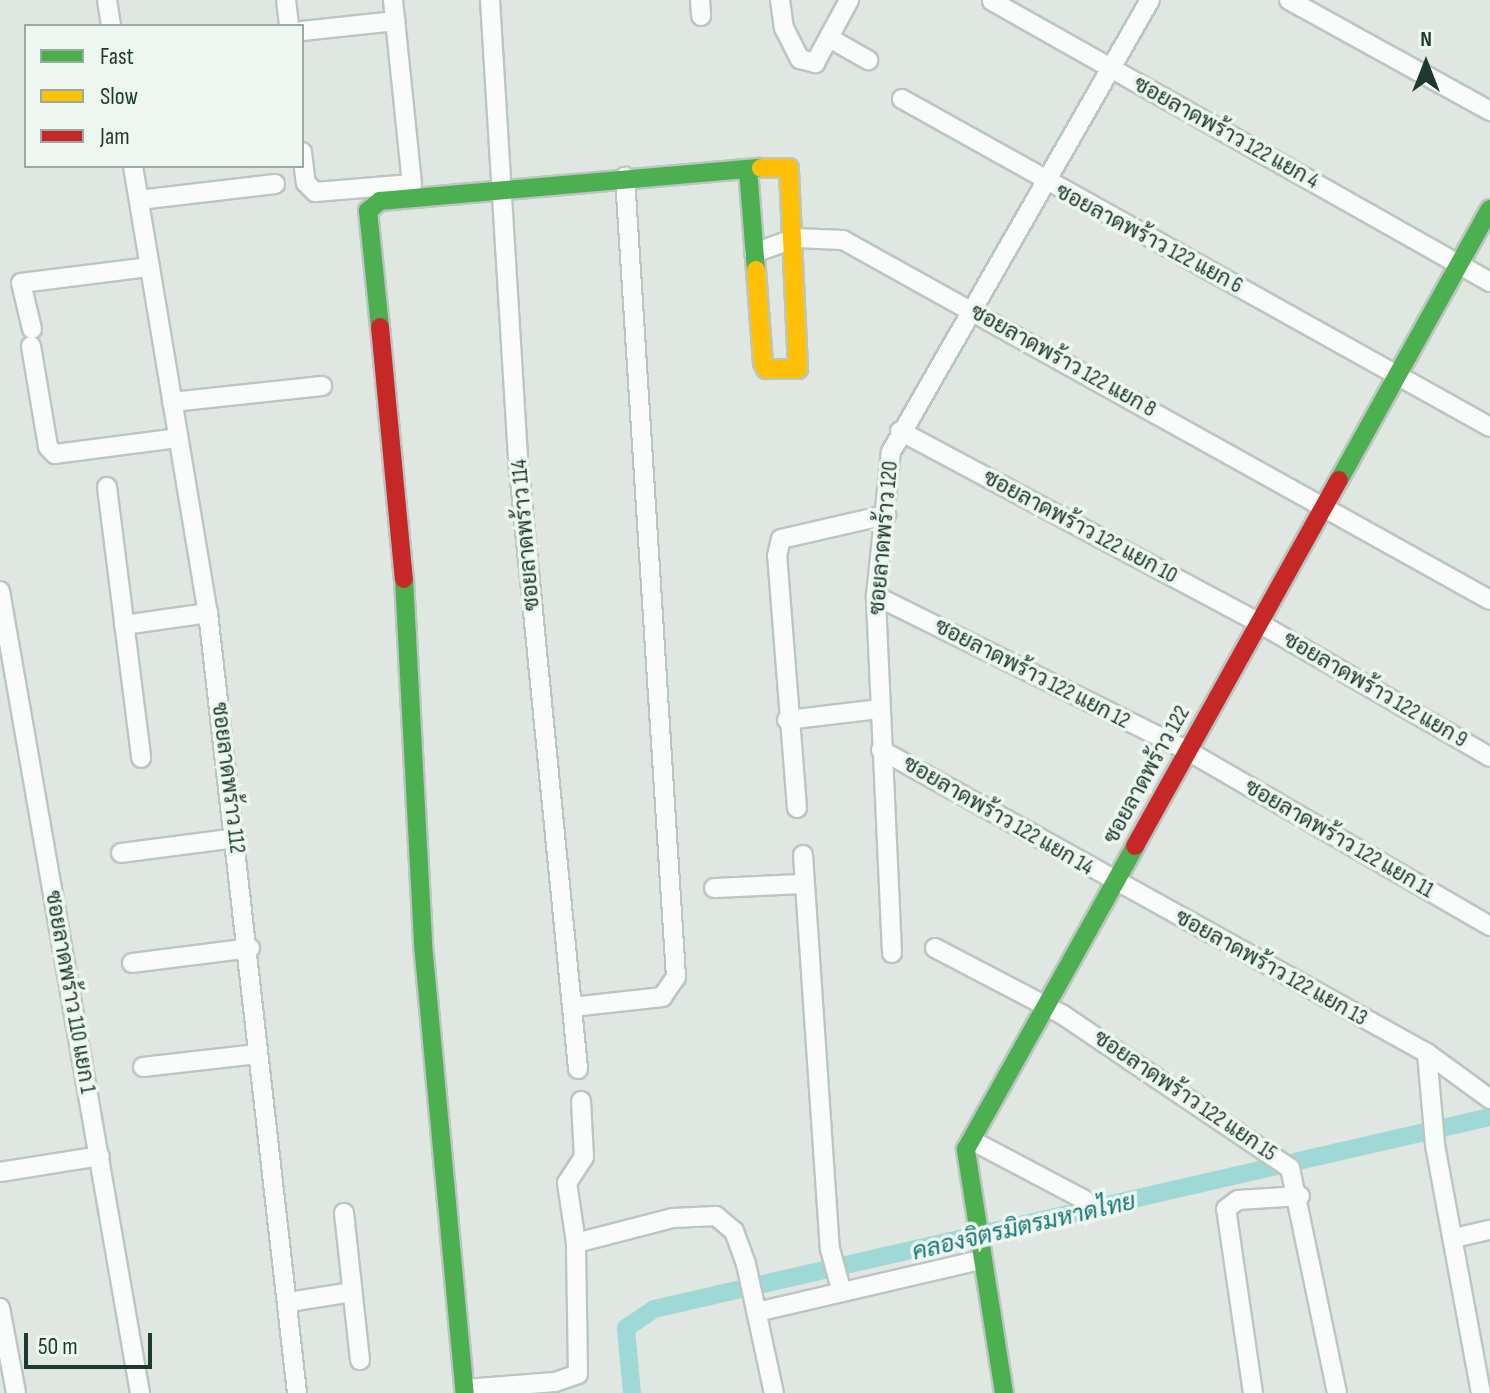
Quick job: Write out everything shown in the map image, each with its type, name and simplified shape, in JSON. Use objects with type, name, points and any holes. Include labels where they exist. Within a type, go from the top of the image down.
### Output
[{"type":"street","points":[[107,0],[111,24]]},
{"type":"street","points":[[286,0],[289,24]]},
{"type":"street","points":[[393,0],[413,191]]},
{"type":"street","name":"ซอยลาดพร้าว 114","points":[[490,0],[519,469],[578,1069]]},
{"type":"street","points":[[780,0],[784,28],[800,59],[815,63],[831,39],[849,0]]},
{"type":"street","name":"ซอยลาดพร้าว 120","points":[[892,953],[876,596],[891,452],[900,431],[974,311],[1150,0]]},
{"type":"street","points":[[1289,0],[1490,111]]},
{"type":"street","name":"ซอยลาดพร้าว 122 แยก 4","points":[[992,1],[1490,282]]},
{"type":"street","points":[[304,31],[395,21]]},
{"type":"street","points":[[831,39],[868,60]]},
{"type":"street","name":"ซอยลาดพร้าว 122 แยก 6","points":[[902,99],[1046,184],[1399,373],[1490,427]]},
{"type":"street","name":"ซอยลาดพร้าว 112","points":[[133,168],[208,613],[250,948],[257,1054],[289,1302],[297,1393]]},
{"type":"street","points":[[304,168],[306,183],[315,192],[504,188],[625,177],[748,169],[789,168],[796,238],[798,369],[764,366],[748,169]]},
{"type":"street","points":[[572,1007],[662,997],[676,977],[625,177]]},
{"type":"street","points":[[139,200],[275,184]]},
{"type":"street","points":[[413,191],[380,201],[368,211],[401,526],[423,944],[465,1391],[555,1382],[578,1374],[576,1243],[567,1183],[584,1157],[581,1101]]},
{"type":"street","name":"ซอยลาดพร้าว 122","points":[[1004,1393],[974,1219],[966,1149],[1490,209]]},
{"type":"street","points":[[754,253],[796,238]]},
{"type":"street","name":"ซอยลาดพร้าว 122 แยก 8","points":[[796,238],[843,240],[1490,600]]},
{"type":"street","points":[[150,267],[21,283],[48,447],[55,454],[178,438]]},
{"type":"street","points":[[172,402],[322,386]]},
{"type":"street","name":"ซอยลาดพร้าว 122 แยก 10","points":[[900,431],[1259,623]]},
{"type":"street","points":[[107,487],[141,758]]},
{"type":"street","points":[[797,808],[787,720],[781,539],[886,515]]},
{"type":"street","name":"ซอยลาดพร้าว 110 แยก 1","points":[[0,591],[140,1393]]},
{"type":"street","name":"ซอยลาดพร้าว 122 แยก 12","points":[[876,596],[1188,751]]},
{"type":"street","points":[[124,625],[208,613]]},
{"type":"street","name":"ซอยลาดพร้าว 122 แยก 9","points":[[1259,623],[1490,757]]},
{"type":"street","points":[[787,720],[879,709]]},
{"type":"street","name":"ซอยลาดพร้าว 122 แยก 14","points":[[881,750],[1115,883]]},
{"type":"street","name":"ซอยลาดพร้าว 122 แยก 11","points":[[1188,751],[1490,926]]},
{"type":"street","points":[[121,853],[236,838]]},
{"type":"street","points":[[803,855],[830,1249],[840,1285]]},
{"type":"street","name":"ซอยลาดพร้าว 122 แยก 13","points":[[1115,883],[1427,1053],[1490,1099]]},
{"type":"street","points":[[714,888],[803,884]]},
{"type":"street","points":[[132,963],[250,948]]},
{"type":"street","name":"ซอยลาดพร้าว 122 แยก 15","points":[[935,948],[1046,1006],[1269,1149],[1290,1168],[1300,1196],[1337,1393]]},
{"type":"street","points":[[1427,1053],[1435,1145],[1481,1393]]},
{"type":"street","points":[[143,1067],[257,1054]]},
{"type":"street","points":[[971,1140],[1085,1200]]},
{"type":"street","points":[[0,1172],[100,1156]]},
{"type":"street","points":[[1253,1393],[1226,1209],[1238,1200],[1300,1196]]},
{"type":"street","points":[[344,1213],[360,1360]]},
{"type":"street","points":[[576,1243],[673,1218],[716,1216],[734,1231],[746,1264],[774,1393]]},
{"type":"street","points":[[1454,1238],[1490,1230]]},
{"type":"street","points":[[756,1304],[979,1251]]},
{"type":"street","points":[[289,1302],[352,1292]]},
{"type":"street","points":[[0,1308],[16,1393]]},
{"type":"waterway","name":"คลองจิตรมิตรมหาดไทย","points":[[632,1393],[626,1328],[654,1309],[1490,1117]]},
{"type":"traffic: fast","points":[[380,327],[368,211],[380,201],[761,168]]},
{"type":"traffic: fast","points":[[748,169],[756,270]]},
{"type":"traffic: fast","points":[[1339,480],[1490,209]]},
{"type":"traffic: fast","points":[[404,579],[423,944],[465,1393]]},
{"type":"traffic: fast","points":[[1004,1393],[966,1149],[1135,846]]},
{"type":"traffic: slow","points":[[756,270],[763,363],[766,369],[798,369],[789,168],[761,168]]},
{"type":"traffic: jam","points":[[380,327],[404,579]]},
{"type":"traffic: jam","points":[[1135,846],[1339,480]]}]
